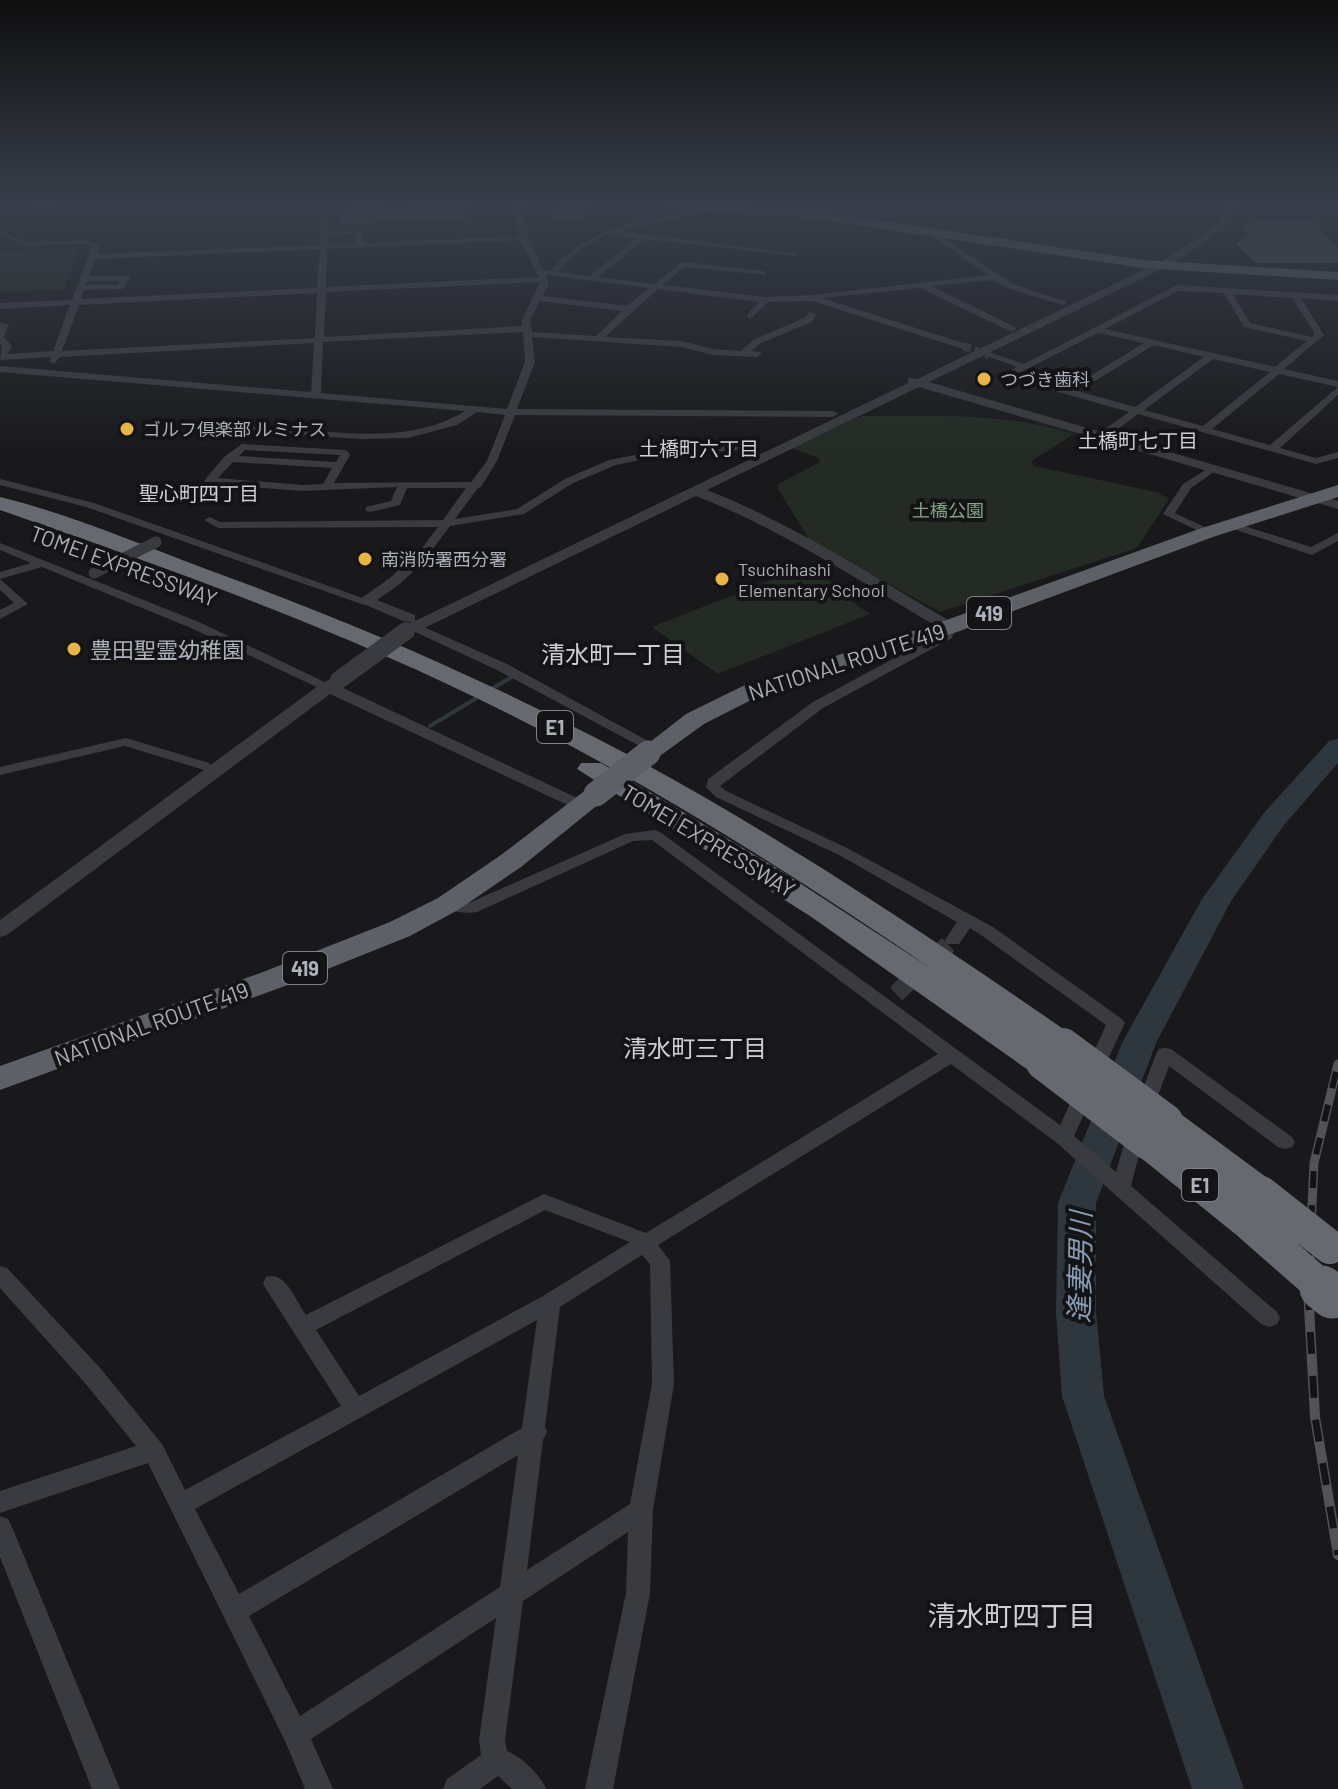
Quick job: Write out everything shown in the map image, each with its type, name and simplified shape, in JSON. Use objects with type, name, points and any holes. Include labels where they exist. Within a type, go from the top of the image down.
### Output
[{"type":"highway","name":"NATIONAL ROUTE 419","points":[[0,1078],[352,950],[448,904],[511,861],[695,719],[753,690],[949,627],[1231,525],[1338,491]]},
{"type":"highway","name":"TOMEI EXPRESSWAY","points":[[0,503],[273,602],[474,687],[576,738],[831,887],[1256,1210],[1335,1299]]},
{"type":"highway","name":"TOMEI EXPRESSWAY","points":[[0,520],[252,613],[398,673],[517,730],[722,845],[917,973],[1053,1054]]},
{"type":"highway","name":"TOMEI EXPRESSWAY","points":[[1256,1210],[1334,1251]]},
{"type":"street","points":[[49,373],[82,289]]},
{"type":"street","points":[[0,306],[330,289]]},
{"type":"street","points":[[365,601],[395,581],[425,552],[492,461],[530,362],[526,331],[541,289]]},
{"type":"street","points":[[598,339],[652,289]]},
{"type":"street","points":[[683,289],[766,300],[813,298],[877,289]]},
{"type":"street","points":[[930,289],[1012,329]]},
{"type":"street","points":[[1022,289],[1063,302]]},
{"type":"street","points":[[0,930],[404,626],[833,414],[914,381],[1063,302],[1093,289]]},
{"type":"street","points":[[404,626],[694,490],[1102,289]]},
{"type":"street","points":[[1174,289],[1009,375],[1316,461],[1338,455]]},
{"type":"street","points":[[1207,289],[1338,298]]},
{"type":"street","points":[[316,396],[322,290]]},
{"type":"street","points":[[1227,291],[1247,325],[1314,340]]},
{"type":"street","points":[[1203,431],[1321,333],[1295,295]]},
{"type":"street","points":[[538,298],[629,309]]},
{"type":"street","points":[[813,298],[963,346]]},
{"type":"street","points":[[750,316],[766,300]]},
{"type":"street","points":[[744,353],[756,342],[810,319],[812,314]]},
{"type":"street","points":[[0,325],[5,325],[0,337],[7,346],[1,357]]},
{"type":"street","points":[[1097,330],[1338,387],[1333,401],[1271,450]]},
{"type":"street","points":[[1,357],[526,331],[681,344],[714,352],[757,354]]},
{"type":"street","points":[[1069,393],[1153,342]]},
{"type":"street","points":[[989,355],[1025,367]]},
{"type":"street","points":[[1099,438],[1212,355]]},
{"type":"street","points":[[0,369],[509,412],[833,414]]},
{"type":"street","points":[[914,381],[1099,438],[1338,505]]},
{"type":"street","points":[[203,432],[248,429],[361,437],[403,435],[443,428],[474,410]]},
{"type":"street","points":[[327,486],[345,455],[342,452],[242,447],[209,481],[327,486],[477,485]]},
{"type":"street","points":[[210,520],[218,525],[446,523],[520,512],[569,481],[613,462],[660,453],[735,448]]},
{"type":"street","points":[[1209,533],[1169,514],[1187,486],[1210,470]]},
{"type":"street","points":[[0,482],[90,505],[365,601],[404,626],[502,667],[651,750]]},
{"type":"street","points":[[370,509],[396,503],[403,485]]},
{"type":"street","points":[[694,490],[730,504],[828,556],[949,627],[947,635],[818,705],[713,782],[713,787],[721,794],[844,852],[967,920],[1116,1023],[1067,1140]]},
{"type":"street","points":[[1231,525],[1312,551],[1338,536]]},
{"type":"street","points":[[78,580],[173,533]]},
{"type":"street","points":[[0,546],[329,681],[588,799]]},
{"type":"street","points":[[0,576],[39,564]]},
{"type":"street","points":[[0,583],[22,604],[0,615]]},
{"type":"street","points":[[0,913],[204,766],[329,681]]},
{"type":"street","points":[[0,771],[126,742],[204,766]]},
{"type":"street","points":[[448,904],[471,908],[630,837],[655,835],[890,1000],[951,1055],[1067,1140],[1269,1318]]},
{"type":"street","points":[[953,940],[967,920]]},
{"type":"street","points":[[1116,1184],[1165,1054],[1285,1142]]},
{"type":"street","points":[[182,1504],[550,1302],[951,1055]]},
{"type":"street","points":[[304,1326],[534,1204],[554,1203],[619,1227],[646,1245],[660,1261],[663,1271],[659,1320],[663,1384],[641,1510],[638,1593],[599,1789]]},
{"type":"street","points":[[0,1274],[93,1376],[154,1451],[295,1734],[318,1789]]},
{"type":"street","points":[[273,1283],[304,1326],[354,1407]]},
{"type":"street","points":[[495,1761],[492,1740],[536,1432],[550,1302]]},
{"type":"street","points":[[234,1611],[536,1432]]},
{"type":"street","points":[[0,1502],[154,1451]]},
{"type":"street","points":[[295,1734],[641,1510]]},
{"type":"street","points":[[0,1527],[106,1789]]},
{"type":"street","points":[[457,1789],[495,1761],[504,1763],[532,1789]]},
{"type":"green space","points":[[0,289],[57,289],[0,293]]},
{"type":"green space","name":"土橋公園","points":[[862,416],[995,419],[1074,434],[1031,461],[1034,466],[1156,492],[1169,499],[1137,548],[940,612],[810,541],[778,489],[778,484],[820,462],[819,458],[791,448]]},
{"type":"green space","points":[[786,574],[824,578],[848,592],[848,599],[870,614],[718,674],[652,627]]},
{"type":"waterway","points":[[488,691],[512,677]]},
{"type":"waterway","points":[[430,726],[480,696]]},
{"type":"waterway","name":"逢妻男川","points":[[1218,1789],[1083,1396],[1076,1312],[1077,1203],[1139,1043],[1217,899],[1274,819],[1338,747]]},
{"type":"tunnel","points":[[963,346],[989,355]]},
{"type":"tunnel","points":[[896,994],[953,940]]},
{"type":"railway","points":[[1308,1289],[1314,1163],[1338,1064]]},
{"type":"railway","points":[[1308,1289],[1315,1417],[1338,1555]]},
{"type":"place","name":"つづき歯科","points":[[984,379]]},
{"type":"place","name":"ゴルフ倶楽部 ルミナス","points":[[127,429]]},
{"type":"place","name":"南消防署西分署","points":[[365,559]]},
{"type":"place","name":"Tsuchihashi Elementary School","points":[[722,579]]},
{"type":"place","name":"豊田聖霊幼稚園","points":[[74,649]]},
{"type":"district","name":"土橋町七丁目","points":[[1138,440]]},
{"type":"district","name":"土橋町六丁目","points":[[699,448]]},
{"type":"district","name":"聖心町四丁目","points":[[199,493]]},
{"type":"district","name":"清水町一丁目","points":[[613,653]]},
{"type":"district","name":"清水町三丁目","points":[[695,1047]]},
{"type":"district","name":"清水町四丁目","points":[[1012,1615]]}]
